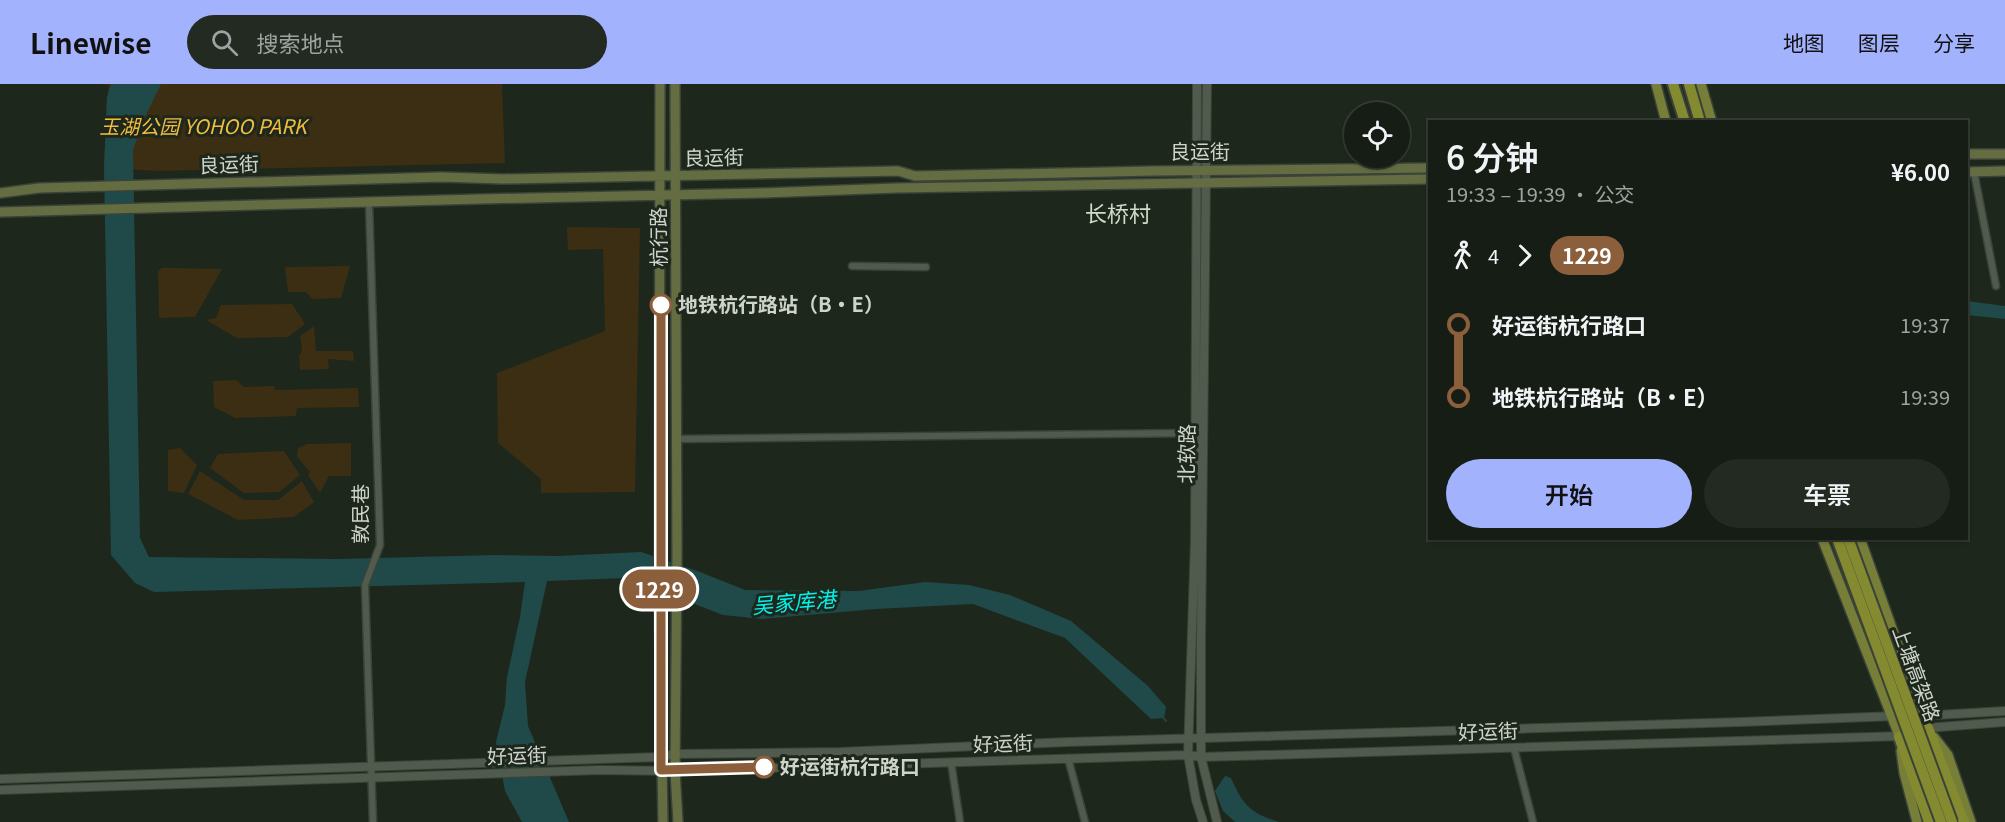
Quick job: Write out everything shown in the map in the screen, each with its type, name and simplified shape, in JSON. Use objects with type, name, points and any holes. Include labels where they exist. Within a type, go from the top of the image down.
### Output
[{"type":"highway","points":[[1673,84],[1684,120]]},
{"type":"highway","points":[[1689,84],[1699,120]]},
{"type":"highway","name":"上塘高架路","points":[[1838,540],[1941,822]]},
{"type":"highway","name":"上塘高架路","points":[[1849,540],[1952,822]]},
{"type":"highway","points":[[1928,728],[1964,822]]},
{"type":"highway","points":[[1899,737],[1929,822]]},
{"type":"main road","name":"杭行路","points":[[660,84],[659,600],[660,758],[663,822]]},
{"type":"main road","name":"杭行路","points":[[675,84],[677,553],[675,771],[678,822]]},
{"type":"main road","points":[[1656,84],[1665,120]]},
{"type":"main road","points":[[1701,84],[1711,120]]},
{"type":"main road","points":[[1968,154],[2005,154]]},
{"type":"main road","name":"良运街","points":[[0,193],[39,188],[105,188],[442,177],[503,179],[633,175],[676,177],[898,171],[915,176],[1428,168]]},
{"type":"main road","points":[[1970,172],[2005,171]]},
{"type":"main road","name":"良运街","points":[[0,212],[896,188],[1208,183],[1259,180],[1428,179]]},
{"type":"main road","points":[[1823,540],[1934,822]]},
{"type":"main road","points":[[1861,540],[1960,822]]},
{"type":"main road","points":[[1928,728],[1948,756],[1971,822]]},
{"type":"main road","points":[[1899,737],[1904,772],[1917,822]]},
{"type":"street","name":"北软路","points":[[1197,84],[1195,539],[1188,755],[1196,800],[1203,822]]},
{"type":"street","name":"北软路","points":[[1208,84],[1201,757],[1217,822]]},
{"type":"street","points":[[1970,172],[1996,286]]},
{"type":"street","name":"敦民巷","points":[[369,203],[380,545],[365,585],[373,822]]},
{"type":"street","points":[[852,266],[926,267]]},
{"type":"street","points":[[676,439],[1195,433]]},
{"type":"street","name":"好运街","points":[[0,779],[660,758],[675,754],[840,752],[1924,716],[2005,711]]},
{"type":"street","name":"好运街","points":[[0,790],[370,777],[675,771],[1068,758],[1188,755],[1201,757],[1899,737],[1928,728],[2005,722]]},
{"type":"street","points":[[1514,748],[1533,822]]},
{"type":"street","points":[[1068,758],[1085,822]]},
{"type":"street","points":[[951,762],[960,822]]},
{"type":"green space","name":"玉湖公园 YOHOO PARK","points":[[100,84],[502,84],[505,163],[155,171],[104,167],[109,85]]},
{"type":"green space","points":[[567,227],[640,228],[635,492],[541,493],[541,479],[498,443],[497,373],[605,331],[603,249],[568,250]]},
{"type":"green space","points":[[350,266],[341,298],[312,299],[306,292],[288,292],[285,267]]},
{"type":"green space","points":[[162,268],[222,269],[195,317],[159,318],[158,271]]},
{"type":"green space","points":[[292,304],[305,324],[288,337],[237,338],[206,320],[216,318],[221,305]]},
{"type":"green space","points":[[314,326],[316,351],[353,351],[354,361],[328,359],[329,369],[300,370],[299,356],[302,351],[300,336]]},
{"type":"green space","points":[[236,380],[244,387],[274,386],[275,390],[358,388],[359,407],[297,408],[296,416],[235,418],[214,407],[213,381]]},
{"type":"green space","points":[[351,443],[351,476],[329,476],[320,493],[308,475],[310,472],[297,457],[298,448],[307,444]]},
{"type":"green space","points":[[180,448],[197,465],[184,493],[168,491],[168,450]]},
{"type":"green space","points":[[284,451],[300,475],[279,492],[244,493],[210,468],[218,454]]},
{"type":"green space","points":[[200,471],[244,500],[278,500],[302,481],[314,502],[294,517],[238,520],[188,494]]},
{"type":"water","points":[[111,84],[161,84],[144,119],[133,150],[140,538],[149,557],[336,559],[495,555],[557,556],[641,552],[745,590],[859,591],[925,582],[969,585],[1010,595],[1071,621],[1148,686],[1166,707],[1164,718],[1151,719],[1065,638],[973,604],[876,609],[762,619],[723,615],[627,578],[547,581],[525,682],[528,726],[569,822],[522,822],[505,791],[496,742],[505,705],[507,677],[525,582],[154,592],[135,583],[111,555],[104,167],[107,97]]},
{"type":"water","points":[[1968,301],[2005,306],[2005,319],[1968,315]]},
{"type":"water","points":[[1225,776],[1231,778],[1239,795],[1249,807],[1279,822],[1235,822],[1223,811],[1215,791]]},
{"type":"waterway","name":"吴家库港","points":[[1162,716],[1166,721]]},
{"type":"bus line","name":"1229","points":[[661,305],[659,600],[661,770],[764,767]]},
{"type":"place","name":"地铁杭行路站（B·E）","points":[[661,305]]},
{"type":"place","name":"好运街杭行路口","points":[[764,767]]},
{"type":"district","name":"长桥村","points":[[1118,214]]}]
